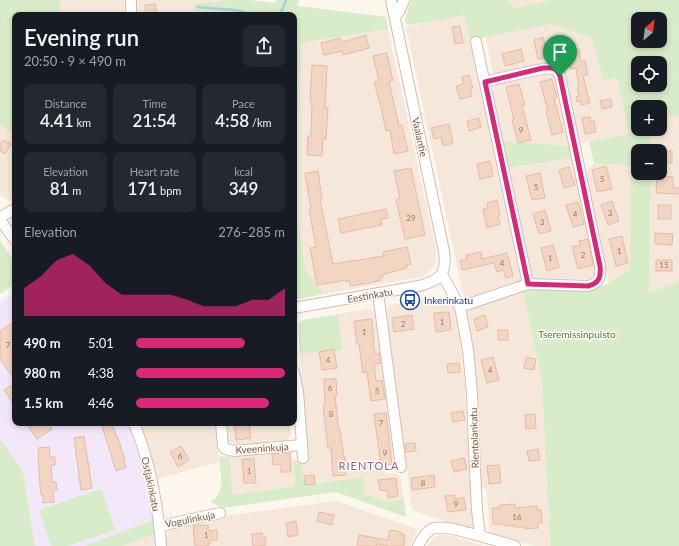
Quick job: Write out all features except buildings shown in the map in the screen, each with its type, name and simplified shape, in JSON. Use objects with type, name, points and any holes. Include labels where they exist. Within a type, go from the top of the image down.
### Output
[{"type":"street","points":[[131,0],[131,12]]},
{"type":"street","name":"Vaalantie","points":[[391,0],[444,251],[445,262],[442,274]]},
{"type":"street","points":[[395,17],[404,0]]},
{"type":"street","points":[[476,42],[528,284]]},
{"type":"street","points":[[460,307],[528,284],[588,286],[595,284],[599,280],[600,275],[600,266],[560,76],[557,70],[553,68],[543,68],[485,82]]},
{"type":"street","points":[[12,211],[0,219],[12,236]]},
{"type":"street","name":"Eestinkatu","points":[[297,308],[420,286],[435,281],[442,274]]},
{"type":"street","name":"Rientolankatu","points":[[442,274],[460,307],[468,350],[472,393],[477,510],[480,536]]},
{"type":"street","points":[[378,294],[401,467]]},
{"type":"street","points":[[297,387],[303,458]]},
{"type":"street","name":"Ostjakinkatu","points":[[135,426],[148,465],[160,526],[161,546]]},
{"type":"street","name":"Kveeninkuja","points":[[221,426],[223,446],[226,449],[234,451],[301,445]]},
{"type":"street","name":"Vogulinkuja","points":[[160,526],[220,513]]},
{"type":"street","points":[[418,546],[426,534],[435,528],[454,529],[516,546]]},
{"type":"shaded area","points":[[60,0],[124,0],[124,12],[60,12]]},
{"type":"shaded area","points":[[135,0],[231,0],[193,4],[194,12],[135,12]]},
{"type":"shaded area","points":[[506,0],[552,0],[515,8]]},
{"type":"shaded area","points":[[464,15],[521,281],[468,298],[463,294],[406,27]]},
{"type":"shaded area","points":[[553,23],[593,35],[603,80],[617,78],[629,134],[579,144],[561,60],[493,74],[486,38]]},
{"type":"shaded area","points":[[388,29],[436,250],[436,260],[432,269],[425,275],[421,277],[324,294],[306,271],[297,218],[297,122],[301,43]]},
{"type":"shaded area","points":[[545,72],[552,74],[556,80],[570,146],[503,141],[493,95],[495,87],[498,83]]},
{"type":"shaded area","points":[[667,116],[679,116],[679,281],[649,293],[651,180],[667,180],[667,144],[651,144],[651,136],[667,136]]},
{"type":"shaded area","points":[[0,125],[12,132],[12,200],[0,195]]},
{"type":"shaded area","points":[[572,158],[596,268],[595,275],[592,278],[587,279],[532,278],[509,168]]},
{"type":"shaded area","points":[[594,163],[631,166],[630,269],[609,283],[585,173]]},
{"type":"shaded area","points":[[523,291],[542,381],[550,546],[536,546],[489,533],[487,492],[480,484],[471,345],[467,313],[469,310],[482,304]]},
{"type":"shaded area","points":[[12,293],[12,426],[129,426],[146,479],[153,520],[84,546],[35,546],[23,472],[0,439],[0,302]]},
{"type":"shaded area","points":[[431,298],[455,308],[459,329],[465,385],[472,525],[469,528],[449,523],[412,510],[386,310],[391,305]]},
{"type":"shaded area","points":[[368,309],[373,310],[376,315],[395,460],[392,466],[385,467],[386,474],[396,473],[400,476],[404,499],[387,502],[365,494],[363,477],[303,485],[301,460],[309,459],[300,354],[342,350],[339,314]]},
{"type":"shaded area","points":[[140,426],[216,426],[219,462],[156,479]]},
{"type":"shaded area","points":[[226,426],[290,426],[291,434],[285,442],[236,446],[232,445],[228,441]]},
{"type":"shaded area","points":[[292,451],[295,486],[233,495],[229,456]]},
{"type":"shaded area","points":[[336,501],[417,529],[411,546],[165,546],[165,534],[170,529],[224,516]]},
{"type":"shaded area","points":[[155,534],[154,546],[123,546]]},
{"type":"shaded area","points":[[439,534],[485,546],[427,546],[430,541]]},
{"type":"green space","points":[[0,0],[60,0],[60,12],[12,12],[12,132],[0,125]]},
{"type":"green space","points":[[231,0],[249,0],[275,3],[276,0],[299,0],[298,6],[386,17],[388,29],[301,43],[297,122],[297,12],[194,12],[193,4]]},
{"type":"green space","points":[[411,0],[506,0],[515,8],[552,0],[679,0],[679,116],[667,116],[667,100],[631,100],[631,136],[651,136],[651,144],[631,144],[631,166],[594,163],[589,142],[629,134],[617,78],[603,80],[592,38],[551,24],[470,41],[464,15],[432,22],[408,25],[405,20]]},
{"type":"green space","points":[[503,141],[570,146],[572,158],[509,168]]},
{"type":"green space","name":"Tseremissinpuisto","points":[[631,166],[631,180],[651,180],[649,293],[679,281],[679,546],[550,546],[542,381],[523,291],[595,289],[609,283],[630,269]]},
{"type":"green space","points":[[297,218],[306,271],[324,294],[297,299]]},
{"type":"green space","points":[[0,240],[12,258],[12,286],[0,294]]},
{"type":"green space","points":[[339,314],[342,350],[300,354],[299,323],[303,320]]},
{"type":"green space","points":[[0,439],[23,472],[35,546],[0,546]]},
{"type":"green space","points":[[229,456],[233,495],[295,486],[293,461],[301,460],[304,485],[363,477],[365,494],[387,502],[404,499],[406,517],[336,492],[223,508],[210,502],[219,493],[221,488],[219,457]]},
{"type":"green space","points":[[101,489],[115,530],[67,546],[51,546],[39,510]]},
{"type":"green space","points":[[153,520],[155,534],[123,546],[84,546]]},
{"type":"waterway","points":[[280,12],[284,7],[286,0]]},
{"type":"waterway","points":[[197,7],[242,12]]},
{"type":"place","name":"Inkerinkatu","points":[[410,300]]},
{"type":"district","name":"RIENTOLA","points":[[369,466]]},
{"type":"route","points":[[543,68],[553,68],[557,70],[560,76],[600,266],[599,280],[595,284],[588,286],[528,284],[485,82],[543,68]]}]
